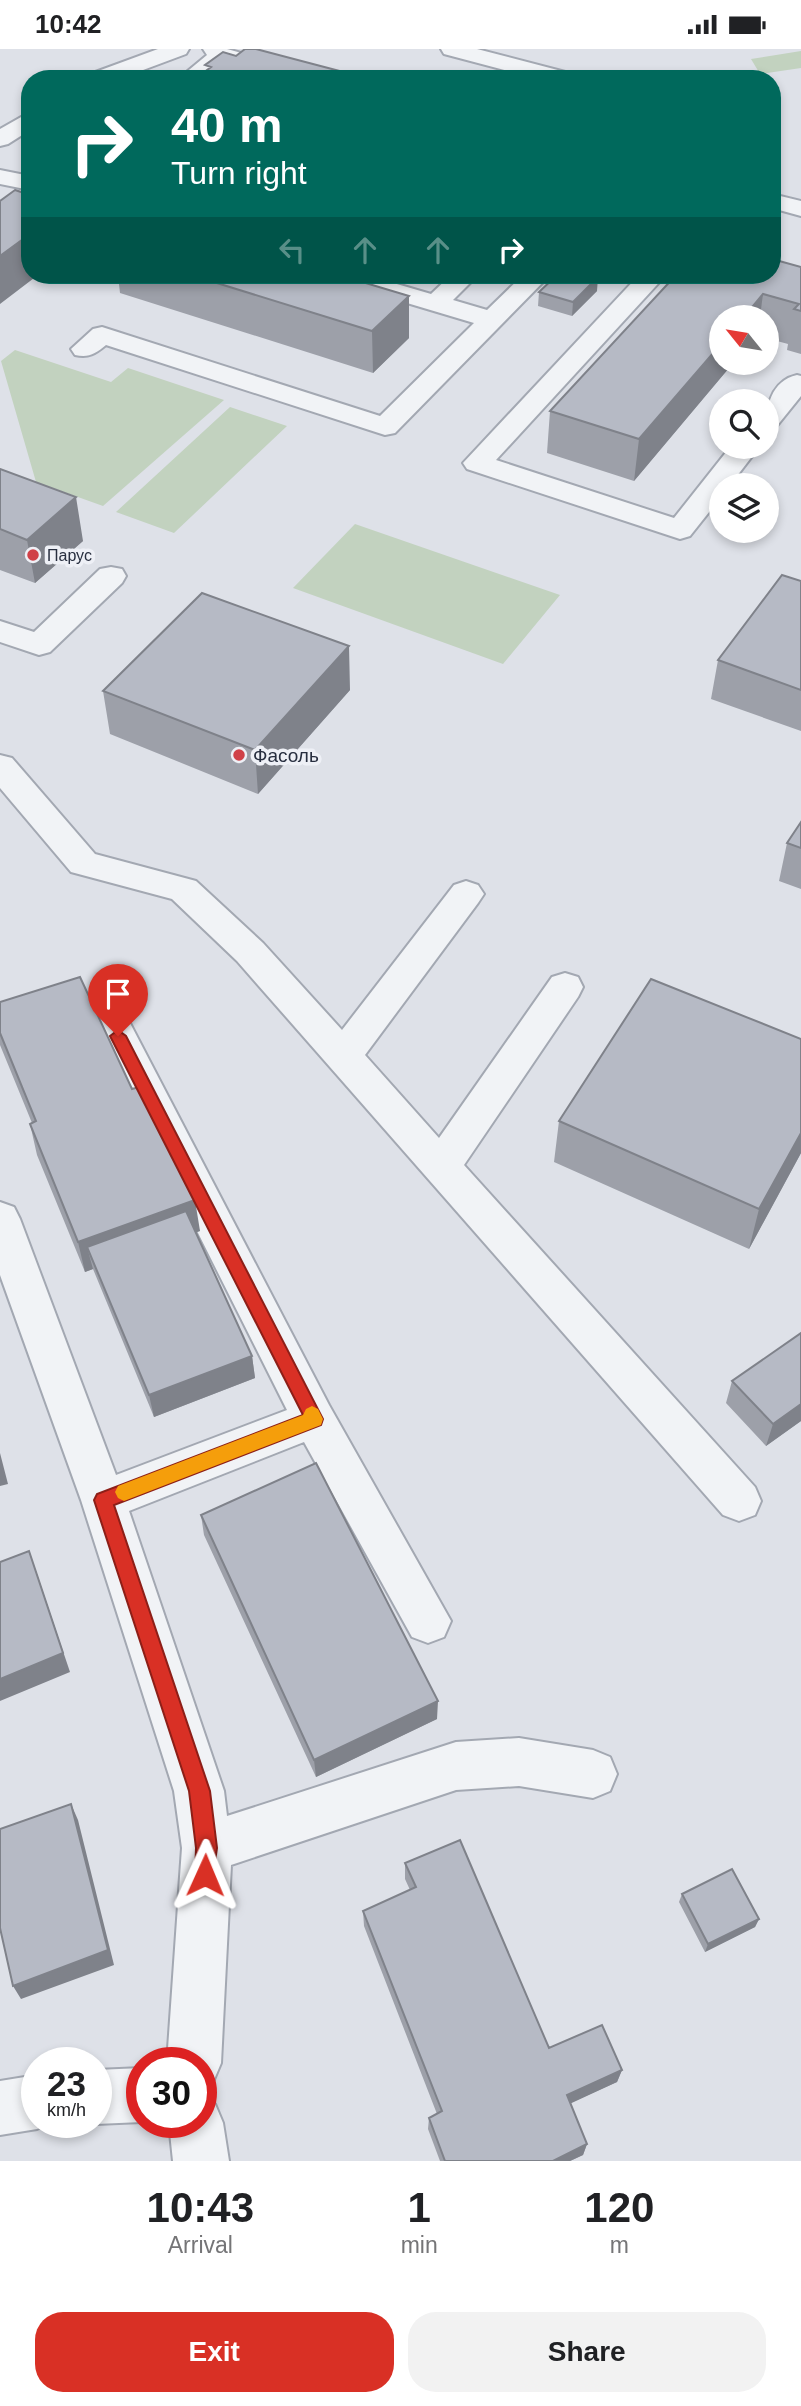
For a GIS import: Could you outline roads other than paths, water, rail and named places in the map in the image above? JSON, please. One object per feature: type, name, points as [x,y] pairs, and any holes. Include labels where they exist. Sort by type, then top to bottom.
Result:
[{"type":"street","points":[[122,70],[178,49]]},
{"type":"street","points":[[452,49],[531,70]]},
{"type":"street","points":[[199,70],[218,52],[279,70]]},
{"type":"street","points":[[0,139],[21,125]]},
{"type":"street","points":[[0,177],[21,190]]},
{"type":"street","points":[[781,203],[801,209]]},
{"type":"street","points":[[376,284],[492,320]]},
{"type":"street","points":[[435,304],[456,284]]},
{"type":"street","points":[[84,349],[102,335],[385,427],[528,284]]},
{"type":"street","points":[[645,284],[477,463],[680,530],[736,459]]},
{"type":"street","points":[[779,405],[797,383],[801,384]]},
{"type":"street","points":[[0,632],[40,645],[111,576]]},
{"type":"street","points":[[0,766],[83,863],[184,890],[250,952],[739,1501]]},
{"type":"street","points":[[343,1056],[466,894]]},
{"type":"street","points":[[441,1166],[565,987]]},
{"type":"street","points":[[106,1012],[314,1419],[428,1621]]},
{"type":"street","points":[[0,1219],[11,1284],[103,1500],[200,1791],[207,1848],[195,2047]]},
{"type":"street","points":[[103,1500],[314,1419]]},
{"type":"street","points":[[207,1848],[456,1766],[519,1762],[593,1774]]},
{"type":"street","points":[[0,2108],[21,2105]]},
{"type":"street","points":[[198,2138],[201,2161]]},
{"type":"place","name":"Парус","points":[[33,555]]},
{"type":"place","name":"Фасоль","points":[[239,755]]}]
